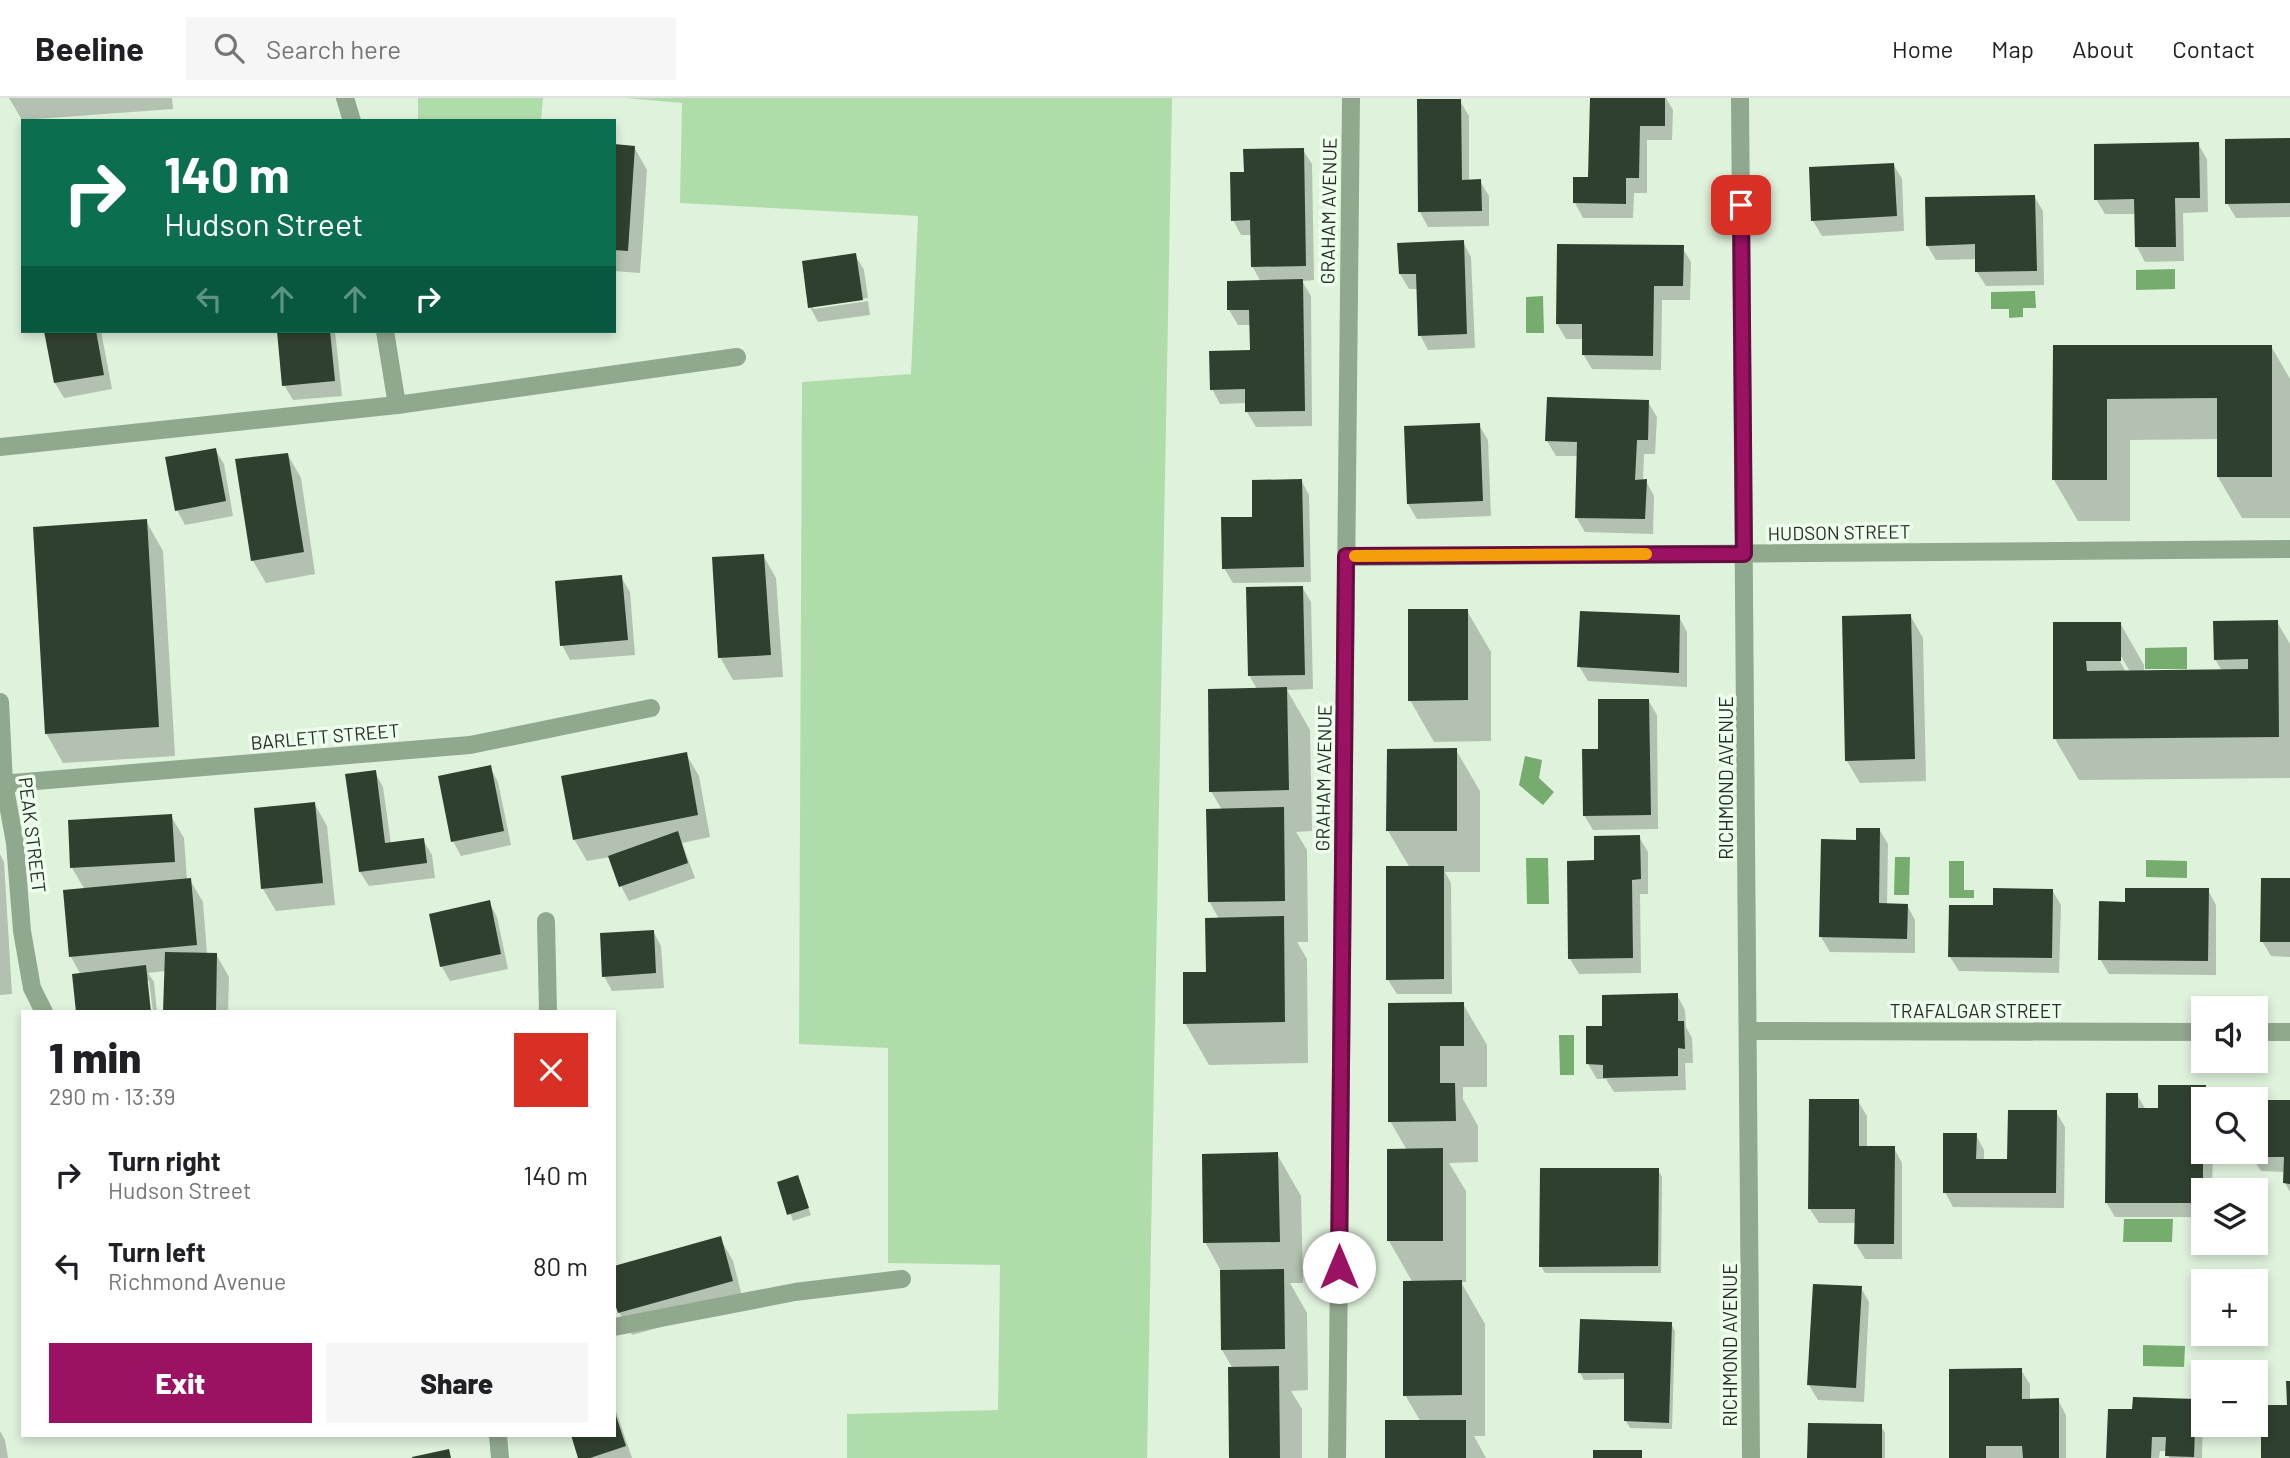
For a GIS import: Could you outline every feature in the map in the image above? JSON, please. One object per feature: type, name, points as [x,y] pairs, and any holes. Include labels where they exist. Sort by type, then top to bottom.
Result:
[{"type":"street","points":[[345,98],[352,119]]},
{"type":"street","name":"GRAHAM AVENUE","points":[[1337,1458],[1351,98]]},
{"type":"street","name":"RICHMOND AVENUE","points":[[1740,98],[1751,1458]]},
{"type":"street","points":[[385,333],[397,405]]},
{"type":"street","points":[[0,447],[397,405],[737,357]]},
{"type":"street","name":"HUDSON STREET","points":[[1346,556],[2290,549]]},
{"type":"street","name":"PEAK STREET","points":[[0,702],[2,784],[15,843],[22,931],[32,988],[43,1010]]},
{"type":"street","name":"BARLETT STREET","points":[[2,784],[470,746],[651,708]]},
{"type":"street","points":[[545,920],[548,1010]]},
{"type":"street","name":"TRAFALGAR STREET","points":[[1748,1031],[2191,1032]]},
{"type":"street","points":[[2268,1032],[2290,1032]]},
{"type":"street","points":[[616,1327],[795,1293],[902,1279]]},
{"type":"street","points":[[498,1437],[500,1458]]},
{"type":"shaded area","points":[[418,98],[543,98],[541,119],[418,119]]},
{"type":"shaded area","points":[[625,98],[1172,98],[1147,1458],[847,1458],[847,1414],[998,1410],[1000,1265],[888,1263],[888,1048],[799,1044],[802,382],[911,374],[918,216],[680,203],[682,103]]},
{"type":"shaded area","points":[[2175,269],[2175,289],[2136,290],[2136,270]]},
{"type":"shaded area","points":[[2035,291],[2036,308],[2023,308],[2023,317],[2009,318],[2009,309],[1991,309],[1991,292]]},
{"type":"shaded area","points":[[1543,296],[1544,333],[1526,333],[1526,297]]},
{"type":"shaded area","points":[[2187,647],[2187,669],[2145,669],[2145,648]]},
{"type":"shaded area","points":[[1525,756],[1542,760],[1539,778],[1554,792],[1543,805],[1519,785]]},
{"type":"shaded area","points":[[1895,857],[1910,857],[1909,895],[1894,895]]},
{"type":"shaded area","points":[[1526,858],[1548,858],[1549,904],[1527,904]]},
{"type":"shaded area","points":[[2146,860],[2187,861],[2187,878],[2146,877]]},
{"type":"shaded area","points":[[1949,861],[1964,861],[1964,890],[1974,890],[1974,898],[1949,898]]},
{"type":"shaded area","points":[[1559,1035],[1574,1035],[1574,1075],[1560,1075]]},
{"type":"shaded area","points":[[2124,1219],[2173,1219],[2172,1242],[2123,1242]]},
{"type":"shaded area","points":[[2143,1345],[2185,1346],[2184,1367],[2143,1366]]},
{"type":"building","points":[[1590,98],[1665,98],[1665,126],[1640,126],[1639,178],[1626,178],[1626,204],[1573,203],[1573,177],[1588,177]]},
{"type":"building","points":[[1417,99],[1461,99],[1462,180],[1481,179],[1482,211],[1418,212]]},
{"type":"building","points":[[2290,138],[2290,203],[2225,204],[2225,139]]},
{"type":"building","points":[[2199,142],[2200,198],[2175,198],[2176,247],[2135,247],[2134,199],[2094,200],[2094,144]]},
{"type":"building","points":[[616,144],[635,146],[628,251],[616,250]]},
{"type":"building","points":[[1304,148],[1306,266],[1251,267],[1250,220],[1231,221],[1230,172],[1244,172],[1243,149]]},
{"type":"building","points":[[1894,163],[1897,216],[1811,221],[1809,167]]},
{"type":"building","points":[[2035,195],[2037,271],[1975,272],[1975,244],[1926,246],[1925,197]]},
{"type":"building","points":[[1464,240],[1467,334],[1418,336],[1416,274],[1399,274],[1397,243]]},
{"type":"building","points":[[1557,244],[1684,245],[1683,286],[1654,286],[1653,356],[1582,355],[1582,324],[1556,324]]},
{"type":"building","points":[[856,253],[863,300],[808,308],[802,261]]},
{"type":"building","points":[[1303,279],[1305,411],[1245,412],[1245,389],[1210,390],[1209,351],[1250,350],[1249,310],[1227,310],[1227,281]]},
{"type":"building","points":[[44,333],[96,333],[104,375],[54,383]]},
{"type":"building","points":[[277,333],[330,333],[335,381],[282,386]]},
{"type":"building","points":[[2053,345],[2272,345],[2272,477],[2217,477],[2217,398],[2107,399],[2107,480],[2052,480]]},
{"type":"building","points":[[1547,397],[1649,400],[1648,440],[1637,440],[1635,480],[1647,479],[1645,519],[1575,518],[1577,442],[1545,441]]},
{"type":"building","points":[[1480,423],[1483,501],[1407,504],[1404,426]]},
{"type":"building","points":[[216,448],[226,501],[175,511],[165,457]]},
{"type":"building","points":[[288,453],[304,552],[251,561],[235,459]]},
{"type":"building","points":[[1302,479],[1304,567],[1222,569],[1221,517],[1252,517],[1252,480]]},
{"type":"building","points":[[147,519],[159,727],[45,734],[33,527]]},
{"type":"building","points":[[764,554],[771,655],[718,658],[712,557]]},
{"type":"building","points":[[622,575],[628,640],[560,646],[555,581]]},
{"type":"building","points":[[1303,586],[1305,675],[1248,676],[1246,587]]},
{"type":"building","points":[[1408,609],[1468,609],[1468,700],[1408,701]]},
{"type":"building","points":[[1580,611],[1680,615],[1679,673],[1577,667]]},
{"type":"building","points":[[1911,614],[1915,759],[1845,761],[1842,616]]},
{"type":"building","points":[[2278,620],[2279,737],[2053,739],[2053,622],[2121,622],[2121,661],[2086,661],[2087,671],[2248,669],[2248,659],[2214,660],[2213,621]]},
{"type":"building","points":[[1287,687],[1289,790],[1209,792],[1208,689]]},
{"type":"building","points":[[1598,699],[1649,699],[1651,815],[1583,816],[1582,749],[1598,749]]},
{"type":"building","points":[[1457,748],[1457,831],[1386,831],[1387,749]]},
{"type":"building","points":[[687,752],[698,815],[573,840],[561,776]]},
{"type":"building","points":[[491,765],[504,831],[451,842],[438,776]]},
{"type":"building","points":[[376,770],[385,843],[424,838],[427,863],[359,872],[345,774]]},
{"type":"building","points":[[315,802],[323,883],[261,889],[254,808]]},
{"type":"building","points":[[1284,807],[1285,901],[1208,902],[1206,809]]},
{"type":"building","points":[[172,814],[175,862],[70,868],[68,820]]},
{"type":"building","points":[[1856,828],[1880,828],[1879,903],[1908,904],[1907,939],[1819,937],[1821,839],[1856,840]]},
{"type":"building","points":[[678,831],[688,863],[619,887],[608,856]]},
{"type":"building","points":[[1640,835],[1641,879],[1632,880],[1633,958],[1568,959],[1567,861],[1594,860],[1594,836]]},
{"type":"building","points":[[1386,866],[1444,866],[1444,979],[1386,980]]},
{"type":"building","points":[[191,878],[197,945],[69,957],[63,890]]},
{"type":"building","points":[[2261,878],[2290,878],[2290,942],[2260,942]]},
{"type":"building","points":[[1993,888],[2053,889],[2052,958],[1948,957],[1949,905],[1993,905]]},
{"type":"building","points":[[2125,888],[2209,888],[2208,961],[2098,960],[2099,901],[2125,902]]},
{"type":"building","points":[[490,900],[501,954],[440,967],[429,914]]},
{"type":"building","points":[[1284,916],[1285,1022],[1183,1024],[1183,972],[1206,972],[1205,918]]},
{"type":"building","points":[[654,930],[656,973],[602,977],[600,933]]},
{"type":"building","points":[[165,952],[217,953],[216,1010],[163,1010]]},
{"type":"building","points":[[146,965],[151,1010],[76,1010],[72,974]]},
{"type":"building","points":[[1678,993],[1678,1021],[1684,1021],[1685,1049],[1678,1048],[1678,1076],[1603,1078],[1603,1065],[1586,1064],[1586,1026],[1602,1026],[1602,995]]},
{"type":"building","points":[[1464,1002],[1464,1046],[1440,1046],[1440,1083],[1455,1083],[1456,1121],[1388,1122],[1388,1003]]},
{"type":"building","points":[[2158,1085],[2206,1085],[2191,1087],[2191,1164],[2203,1164],[2203,1178],[2191,1178],[2191,1203],[2105,1203],[2106,1093],[2138,1093],[2138,1108],[2158,1108]]},
{"type":"building","points":[[1809,1099],[1859,1099],[1859,1146],[1895,1146],[1894,1244],[1854,1244],[1855,1209],[1808,1209]]},
{"type":"building","points":[[2268,1100],[2290,1100],[2290,1184],[2283,1183],[2284,1157],[2268,1157]]},
{"type":"building","points":[[2008,1110],[2057,1110],[2056,1193],[1943,1193],[1943,1133],[1977,1133],[1976,1159],[2007,1159]]},
{"type":"building","points":[[1443,1148],[1443,1241],[1387,1241],[1387,1149]]},
{"type":"building","points":[[1278,1152],[1280,1242],[1203,1243],[1202,1154]]},
{"type":"building","points":[[1540,1168],[1659,1168],[1658,1266],[1539,1267]]},
{"type":"building","points":[[798,1175],[809,1208],[787,1215],[777,1182]]},
{"type":"building","points":[[721,1236],[733,1281],[618,1313],[616,1265]]},
{"type":"building","points":[[1284,1269],[1285,1349],[1221,1350],[1220,1270]]},
{"type":"building","points":[[1462,1280],[1462,1395],[1403,1396],[1403,1281]]},
{"type":"building","points":[[1813,1284],[1862,1286],[1856,1388],[1807,1385]]},
{"type":"building","points":[[1580,1319],[1672,1322],[1669,1423],[1624,1421],[1624,1373],[1578,1373]]},
{"type":"building","points":[[1279,1366],[1280,1458],[1229,1458],[1228,1367]]},
{"type":"building","points":[[2022,1368],[2022,1399],[2059,1398],[2059,1458],[2023,1458],[2022,1446],[1986,1446],[1986,1458],[1949,1458],[1949,1369]]},
{"type":"building","points":[[2286,1381],[2290,1381],[2290,1458],[2261,1458],[2261,1437],[2268,1437],[2268,1405],[2287,1405]]},
{"type":"building","points":[[2133,1397],[2191,1399],[2194,1457],[2165,1456],[2166,1437],[2152,1437],[2151,1458],[2106,1458],[2108,1409],[2132,1409]]},
{"type":"building","points":[[616,1416],[626,1446],[590,1458],[578,1458],[572,1437],[616,1437]]},
{"type":"building","points":[[1385,1420],[1466,1420],[1466,1458],[1385,1458]]},
{"type":"building","points":[[1808,1423],[1882,1424],[1882,1458],[1807,1458]]},
{"type":"building","points":[[449,1449],[451,1458],[412,1458],[412,1457]]},
{"type":"building","points":[[1593,1450],[1642,1450],[1642,1458],[1593,1458]]},
{"type":"slow traffic","points":[[1355,556],[1646,554]]},
{"type":"route","points":[[1339,1267],[1346,556],[1744,554],[1741,205]]}]
